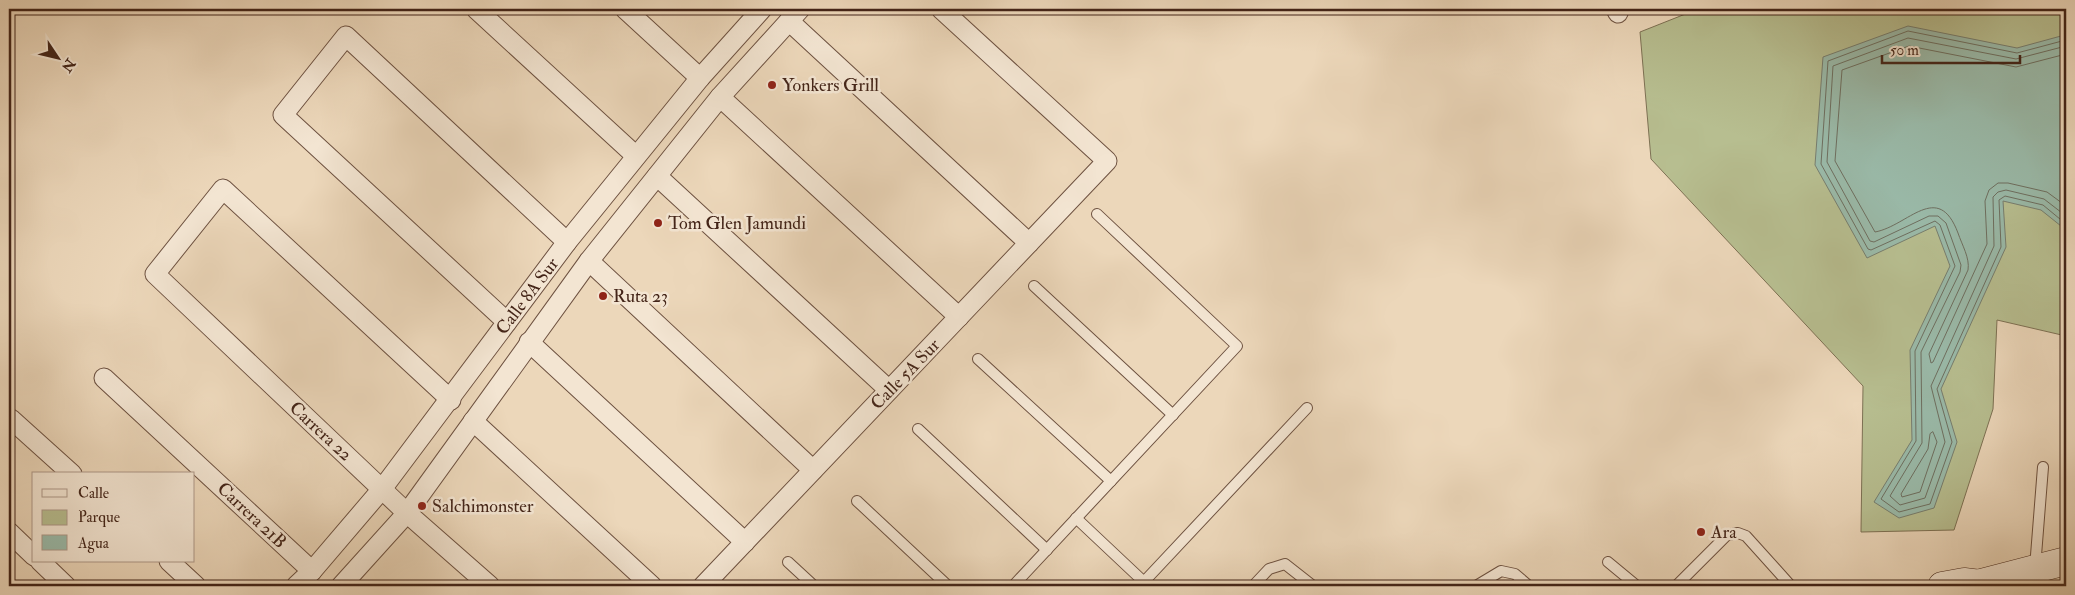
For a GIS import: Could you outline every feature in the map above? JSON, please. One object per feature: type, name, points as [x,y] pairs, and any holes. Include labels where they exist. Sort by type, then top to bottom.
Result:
[{"type":"street","points":[[476,9],[636,156]]},
{"type":"street","points":[[625,9],[700,78]]},
{"type":"street","name":"Calle 8A Sur","points":[[296,586],[312,571],[382,489],[567,242],[700,78],[762,9]]},
{"type":"street","name":"Calle 5A Sur","points":[[703,586],[1107,161],[941,9]]},
{"type":"street","points":[[794,15],[1029,243]]},
{"type":"street","name":"Calle 8A Sur","points":[[341,586],[407,513],[588,261],[720,97],[794,15]]},
{"type":"street","points":[[507,322],[282,115],[346,36],[567,242]]},
{"type":"street","points":[[720,97],[959,317]]},
{"type":"street","points":[[657,176],[889,390]]},
{"type":"street","name":"Carrera 22","points":[[450,400],[223,189],[155,274],[407,513],[490,586]]},
{"type":"street","points":[[588,261],[813,470]]},
{"type":"street","points":[[529,342],[745,542]]},
{"type":"street","name":"Carrera 21B","points":[[104,378],[312,571]]},
{"type":"street","points":[[11,419],[70,472]]},
{"type":"street","points":[[473,421],[652,586]]},
{"type":"street","points":[[9,532],[32,554]]},
{"type":"street","points":[[1942,586],[1964,582],[1989,584],[2066,561]]},
{"type":"street","points":[[41,562],[66,586]]},
{"type":"street","points":[[169,562],[196,586]]},
{"type":"lane","points":[[1013,586],[1237,346],[1097,214]]},
{"type":"lane","points":[[1034,286],[1173,415]]},
{"type":"lane","points":[[978,359],[1111,481]]},
{"type":"lane","points":[[1076,518],[1142,584],[1307,408]]},
{"type":"lane","points":[[918,429],[1047,550]]},
{"type":"lane","points":[[2035,569],[2043,467]]},
{"type":"lane","points":[[857,501],[948,586]]},
{"type":"lane","points":[[1676,586],[1726,535],[1738,533],[1746,536],[1790,586]]},
{"type":"lane","points":[[788,562],[814,586]]},
{"type":"lane","points":[[1608,562],[1636,586]]},
{"type":"lane","points":[[1253,586],[1269,569],[1285,564],[1313,586]]},
{"type":"lane","points":[[1476,586],[1501,571],[1515,574],[1529,586]]},
{"type":"lane","points":[[1770,586],[1784,586]]},
{"type":"green space","points":[[1698,9],[2066,9],[2066,336],[1997,320],[1993,409],[1954,530],[1861,532],[1863,386],[1651,159],[1640,32]]},
{"type":"water","points":[[1908,26],[2017,48],[2061,36],[2066,30],[2066,230],[2041,210],[2003,201],[2006,247],[1941,389],[1957,442],[1934,508],[1899,518],[1874,502],[1912,440],[1910,350],[1950,266],[1935,226],[1867,258],[1815,165],[1823,57]]},
{"type":"place","name":"Yonkers Grill","points":[[772,85]]},
{"type":"place","name":"Tom Glen Jamundi","points":[[658,223]]},
{"type":"place","name":"Ruta 23","points":[[603,296]]},
{"type":"place","name":"Salchimonster","points":[[422,506]]},
{"type":"place","name":"Ara","points":[[1701,532]]}]
